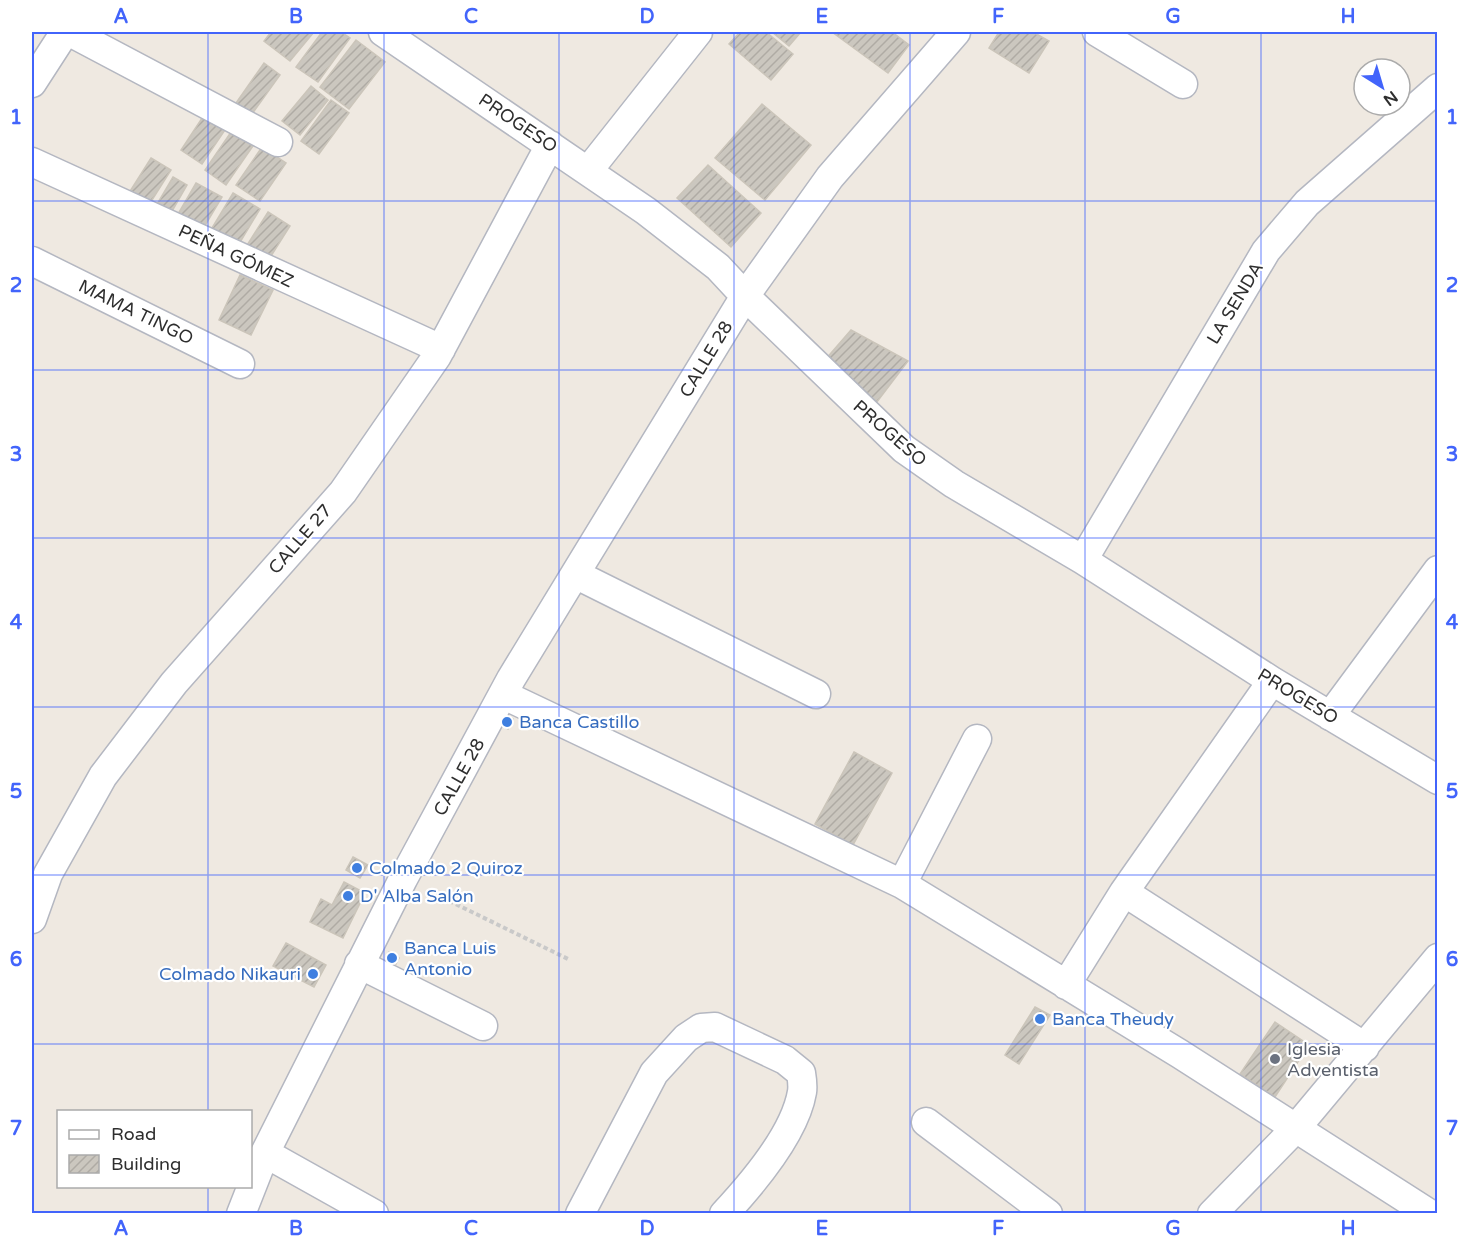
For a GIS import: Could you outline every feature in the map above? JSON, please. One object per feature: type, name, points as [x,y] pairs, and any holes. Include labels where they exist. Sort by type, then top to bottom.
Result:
[{"type":"street","points":[[32,82],[65,32]]},
{"type":"street","points":[[70,32],[278,142]]},
{"type":"street","name":"PROGESO","points":[[383,32],[646,211],[718,267],[745,296],[904,449],[954,484],[1083,560],[1272,681],[1437,780]]},
{"type":"street","points":[[588,171],[698,32]]},
{"type":"street","name":"CALLE 28","points":[[252,1186],[265,1153],[403,879],[504,694],[575,574],[745,296],[830,177],[956,32]]},
{"type":"street","points":[[1097,32],[1183,84]]},
{"type":"street","name":"LA SENDA","points":[[1083,560],[1266,250],[1307,203],[1437,88]]},
{"type":"street","name":"CALLE 27","points":[[32,919],[48,874],[103,776],[174,683],[343,492],[441,350],[550,145]]},
{"type":"street","name":"PEÑA GÓMEZ","points":[[32,162],[441,350]]},
{"type":"street","name":"MAMA TINGO","points":[[32,261],[240,364]]},
{"type":"street","points":[[1330,716],[1437,570]]},
{"type":"street","points":[[575,574],[816,694]]},
{"type":"street","points":[[1066,985],[1124,892],[1272,681]]},
{"type":"street","points":[[504,694],[902,884],[1296,1128],[1430,1214]]},
{"type":"street","points":[[902,884],[977,739]]},
{"type":"street","points":[[1124,892],[1365,1047]]},
{"type":"street","points":[[360,964],[483,1026]]},
{"type":"street","points":[[1212,1214],[1296,1128],[1434,968]]},
{"type":"street","points":[[580,1214],[654,1073],[686,1038],[701,1028],[716,1027],[785,1060],[801,1073],[803,1091],[780,1143],[752,1183],[724,1214]]},
{"type":"street","points":[[926,1122],[1048,1214]]},
{"type":"street","points":[[265,1153],[374,1214]]},
{"type":"street","name":"CALLE 28","points":[[241,1214],[251,1188]]},
{"type":"path","points":[[403,879],[568,959]]},
{"type":"building","points":[[271,32],[314,32],[290,61],[264,41]]},
{"type":"building","points":[[322,32],[341,32],[350,38],[318,82],[296,67]]},
{"type":"building","points":[[740,32],[766,32],[793,54],[771,80],[729,44]]},
{"type":"building","points":[[772,32],[801,32],[789,46]]},
{"type":"building","points":[[832,32],[892,32],[909,45],[888,73]]},
{"type":"building","points":[[999,32],[1033,32],[1049,41],[1029,73],[989,48]]},
{"type":"building","points":[[356,40],[385,62],[349,109],[320,87]]},
{"type":"building","points":[[264,63],[280,75],[252,114],[236,103]]},
{"type":"building","points":[[311,86],[328,100],[300,135],[282,121]]},
{"type":"building","points":[[331,100],[349,113],[319,154],[301,141]]},
{"type":"building","points":[[762,104],[811,145],[765,200],[715,158]]},
{"type":"building","points":[[206,112],[227,127],[202,164],[181,150]]},
{"type":"building","points":[[231,132],[253,146],[226,185],[205,170]]},
{"type":"building","points":[[262,147],[286,163],[260,201],[236,185]]},
{"type":"building","points":[[151,158],[171,170],[147,208],[127,196]]},
{"type":"building","points":[[708,165],[761,213],[731,247],[677,198]]},
{"type":"building","points":[[173,177],[187,185],[167,220],[153,211]]},
{"type":"building","points":[[196,183],[222,197],[203,229],[178,214]]},
{"type":"building","points":[[233,193],[260,209],[239,244],[212,228]]},
{"type":"building","points":[[268,212],[290,226],[266,264],[244,250]]},
{"type":"building","points":[[240,275],[273,290],[251,335],[219,320]]},
{"type":"building","points":[[851,330],[908,361],[873,407],[825,360]]},
{"type":"building","name":"Banca Castillo","points":[[507,715],[513,719],[508,729],[501,725]]},
{"type":"building","points":[[854,752],[892,773],[853,845],[815,824]]},
{"type":"building","name":"Colmado 2 Quiroz","points":[[353,857],[368,865],[360,878],[346,870]]},
{"type":"building","points":[[344,882],[365,893],[343,938],[310,922],[321,899],[332,905]]},
{"type":"building","points":[[286,943],[326,965],[314,987],[273,966]]},
{"type":"building","name":"Banca Luis Antonio","points":[[389,952],[399,958],[396,964],[386,958]]},
{"type":"building","points":[[1035,1007],[1050,1015],[1019,1064],[1005,1055]]},
{"type":"building","name":"Iglesia Adventista","points":[[1275,1022],[1309,1045],[1275,1097],[1240,1074]]},
{"type":"place","name":"Banca Castillo","points":[[507,722]]},
{"type":"place","name":"Colmado 2 Quiroz","points":[[357,868]]},
{"type":"place","name":"D' Alba Salón","points":[[348,896]]},
{"type":"place","name":"Banca Luis Antonio","points":[[392,958]]},
{"type":"place","name":"Colmado Nikauri","points":[[313,974]]},
{"type":"place","name":"Banca Theudy","points":[[1040,1019]]},
{"type":"place","name":"Iglesia Adventista","points":[[1275,1059]]}]
